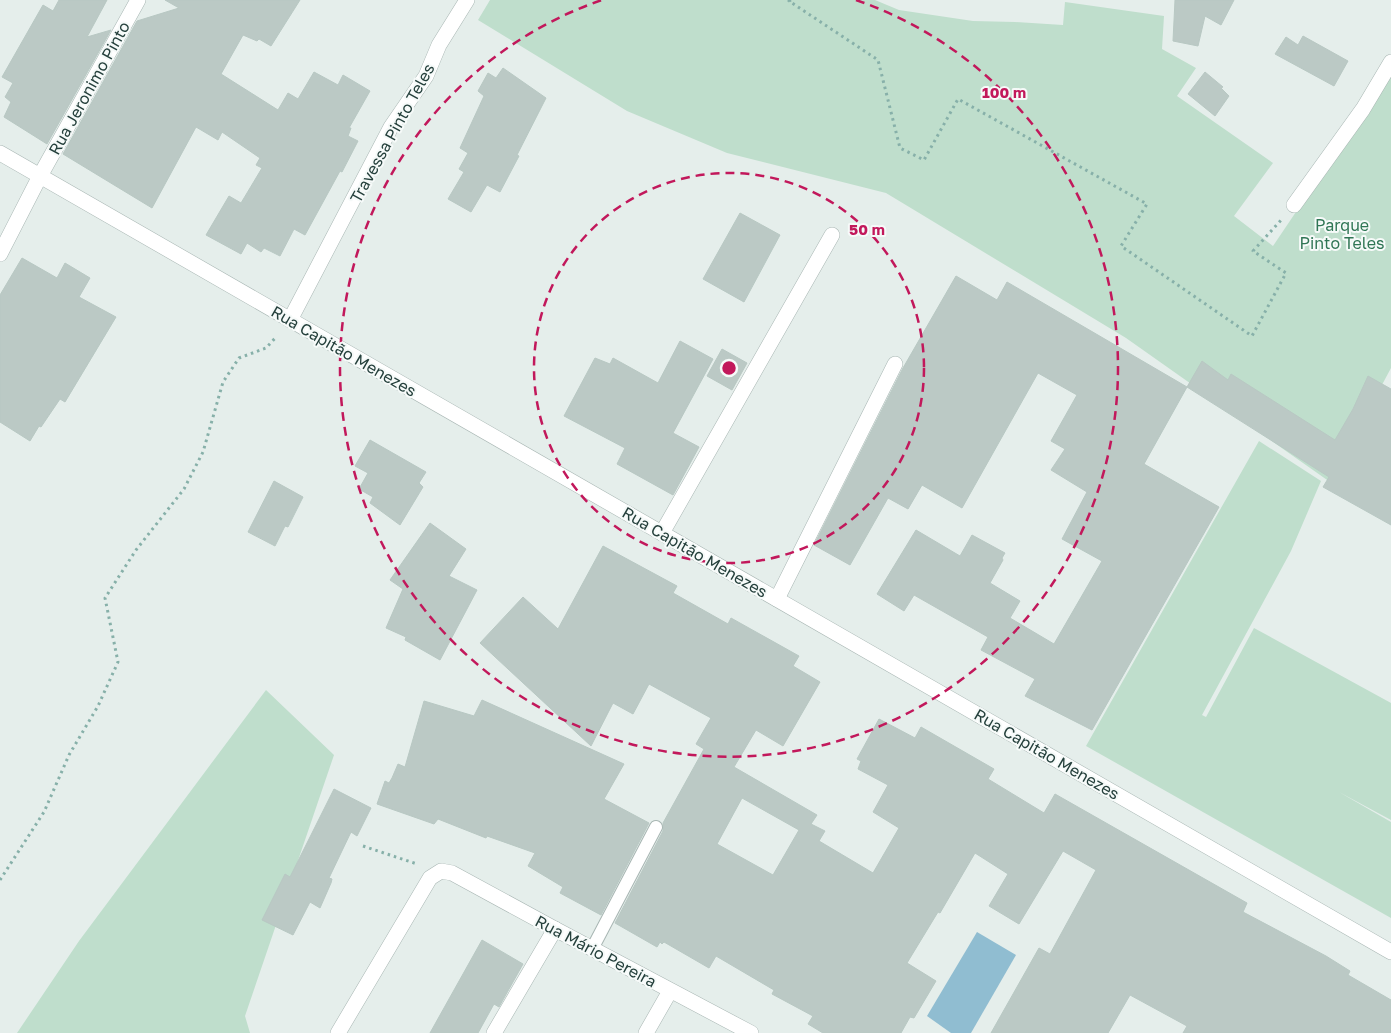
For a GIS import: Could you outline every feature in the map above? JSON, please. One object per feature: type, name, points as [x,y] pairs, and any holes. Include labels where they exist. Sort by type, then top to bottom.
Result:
[{"type":"street","name":"Rua Jeronimo Pinto","points":[[0,254],[40,176],[138,0]]},
{"type":"street","name":"Travessa Pinto Teles","points":[[290,320],[391,127],[426,76],[439,45],[467,0]]},
{"type":"street","points":[[1294,205],[1363,109],[1391,62]]},
{"type":"street","name":"Rua Capitão Menezes","points":[[0,153],[1391,952]]},
{"type":"street","points":[[662,533],[832,234]]},
{"type":"street","points":[[777,599],[895,364]]},
{"type":"street","points":[[338,1033],[430,878],[440,871]]},
{"type":"street","name":"Rua Mário Pereira","points":[[440,871],[452,873],[751,1033]]},
{"type":"street","points":[[494,1033],[555,929]]},
{"type":"street","points":[[646,1033],[670,991]]},
{"type":"lane","points":[[592,949],[656,827]]},
{"type":"path","points":[[791,0],[878,60],[900,148],[924,160],[958,99],[1147,204],[1121,246],[1252,336],[1286,273],[1253,251],[1294,205]]},
{"type":"path","points":[[0,880],[44,812],[69,756],[98,706],[118,662],[105,598],[136,550],[184,489],[203,452],[223,382],[239,358],[266,348],[290,320]]},
{"type":"path","points":[[364,846],[440,871]]},
{"type":"green space","name":"Parque Pinto Teles","points":[[490,0],[875,0],[899,10],[973,21],[1063,25],[1065,2],[1164,16],[1162,49],[1196,68],[1177,96],[1273,163],[1234,216],[1273,246],[1391,71],[1391,368],[1330,482],[1126,338],[886,193],[727,153],[627,111],[478,20]]},
{"type":"green space","points":[[1259,441],[1321,481],[1291,551],[1202,715],[1206,717],[1254,628],[1391,703],[1391,820],[1339,792],[1391,822],[1391,918],[1086,746]]},
{"type":"green space","points":[[266,690],[334,755],[245,1016],[250,1033],[17,1033],[79,941]]},
{"type":"water","points":[[977,932],[1016,955],[971,1033],[951,1033],[927,1016]]},
{"type":"building","points":[[59,0],[107,0],[87,37],[111,30],[47,144],[4,117],[11,102],[5,97],[13,83],[2,77],[43,5],[53,11]]},
{"type":"building","points":[[165,0],[300,0],[271,46],[259,39],[257,41],[243,35],[221,74],[278,110],[288,93],[298,99],[314,72],[338,85],[343,75],[370,91],[349,128],[351,128],[348,136],[358,141],[342,172],[340,171],[305,235],[294,229],[280,256],[264,248],[261,252],[247,243],[241,254],[206,235],[229,196],[241,203],[262,168],[256,165],[260,158],[222,132],[218,140],[196,127],[152,208],[63,154],[137,21],[179,8]]},
{"type":"building","points":[[1175,0],[1234,0],[1221,25],[1205,16],[1198,46],[1173,41]]},
{"type":"building","points":[[1303,36],[1348,61],[1334,86],[1275,54],[1286,37],[1298,45]]},
{"type":"building","points":[[503,68],[546,98],[500,192],[487,185],[471,212],[448,199],[464,172],[459,169],[468,153],[460,148],[484,96],[478,91],[488,73],[496,78]]},
{"type":"building","points":[[1205,72],[1223,87],[1221,88],[1229,96],[1215,116],[1188,94]]},
{"type":"building","points":[[740,213],[780,235],[744,302],[703,279]]},
{"type":"building","points":[[22,258],[57,278],[65,263],[90,278],[79,297],[116,317],[65,402],[60,399],[30,441],[0,422],[0,295]]},
{"type":"building","points":[[956,276],[997,300],[1007,282],[1187,387],[1144,464],[1219,507],[1092,730],[1025,696],[1035,679],[981,650],[988,637],[914,595],[904,611],[877,594],[916,530],[960,556],[972,535],[1005,553],[990,583],[1020,601],[1010,618],[1054,644],[1102,561],[1062,539],[1087,492],[1051,470],[1065,449],[1051,441],[1077,395],[1038,373],[962,508],[922,485],[908,509],[888,498],[850,565],[814,545],[903,368]]},
{"type":"building","points":[[680,341],[713,359],[673,433],[699,447],[673,495],[617,464],[625,448],[564,416],[595,358],[610,364],[613,358],[658,383]]},
{"type":"building","points":[[722,349],[747,363],[732,390],[707,376]]},
{"type":"building","points":[[1202,361],[1228,380],[1231,374],[1335,440],[1353,409],[1368,376],[1391,389],[1391,525],[1323,487],[1329,477],[1187,387]]},
{"type":"building","points":[[370,440],[426,472],[419,483],[423,487],[400,525],[370,503],[373,497],[359,489],[368,473],[355,466]]},
{"type":"building","points":[[274,481],[303,497],[288,527],[285,526],[275,546],[248,532]]},
{"type":"building","points":[[430,523],[466,549],[449,576],[477,590],[440,660],[405,640],[406,637],[386,628],[403,589],[390,580]]},
{"type":"building","points":[[603,546],[677,586],[673,593],[728,624],[731,618],[799,656],[793,666],[820,682],[783,746],[756,730],[734,767],[817,815],[811,824],[825,831],[819,841],[873,873],[899,828],[873,812],[888,785],[858,769],[861,761],[857,759],[879,719],[915,738],[921,727],[994,769],[988,779],[1044,813],[1055,794],[1247,903],[1243,912],[1326,956],[1350,971],[1348,975],[1391,1000],[1391,1033],[1183,1033],[1187,1026],[1130,995],[1108,1033],[991,1033],[1039,948],[1050,954],[1096,870],[1063,851],[1019,924],[989,906],[1008,874],[975,853],[940,913],[938,912],[907,963],[936,981],[914,1018],[910,1017],[901,1033],[823,1033],[808,1024],[813,1016],[772,994],[774,990],[716,956],[709,968],[664,942],[662,944],[660,942],[657,947],[615,923],[663,831],[663,823],[704,749],[696,744],[711,718],[649,684],[633,714],[613,703],[591,746],[480,643],[523,597],[558,629]],"holes":[[[742,798],[799,830],[773,875],[717,844]]]},
{"type":"building","points":[[482,700],[624,764],[604,799],[649,823],[601,915],[560,893],[563,887],[528,866],[535,853],[487,836],[486,838],[438,819],[434,824],[377,804],[385,781],[389,783],[398,764],[405,767],[424,701],[474,716]]},
{"type":"building","points":[[334,789],[371,808],[357,836],[351,832],[329,878],[332,879],[331,883],[320,908],[310,902],[293,935],[262,920],[285,874],[290,877]]},
{"type":"building","points":[[482,940],[523,964],[499,1007],[494,1004],[478,1033],[430,1033]]}]
